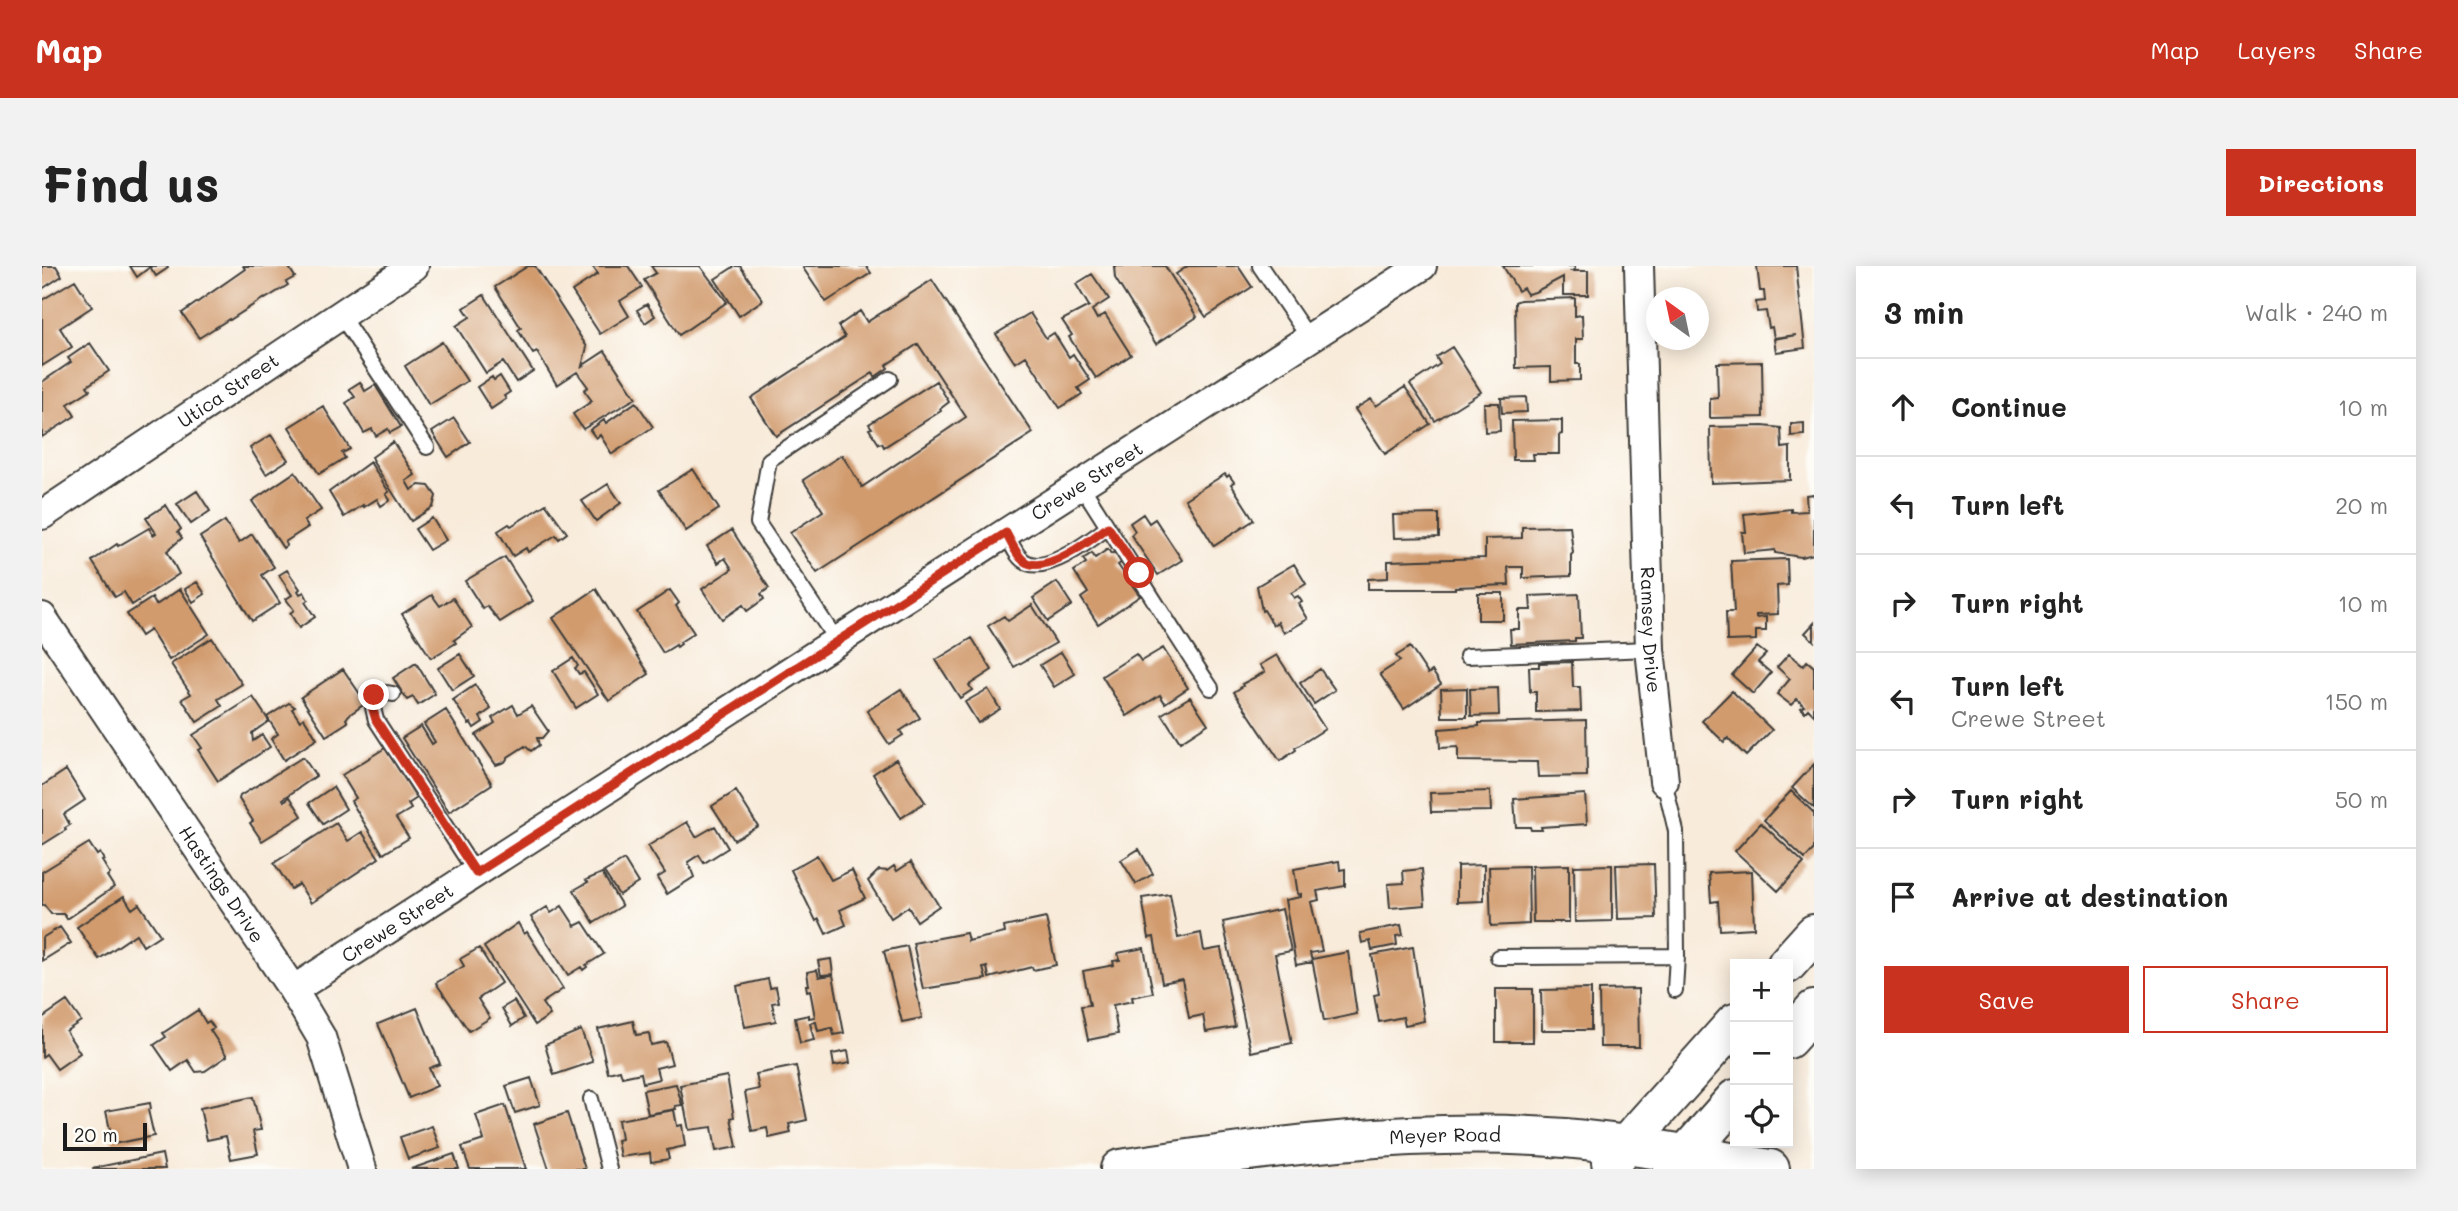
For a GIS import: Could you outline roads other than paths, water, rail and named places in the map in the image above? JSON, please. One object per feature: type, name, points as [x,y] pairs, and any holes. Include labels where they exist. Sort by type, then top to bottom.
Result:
[{"type":"main road","points":[[1792,959],[1814,934]]},
{"type":"main road","points":[[1793,1033],[1814,1010]]},
{"type":"main road","points":[[1615,1158],[1730,1029]]},
{"type":"main road","points":[[1679,1162],[1730,1105]]},
{"type":"main road","name":"Meyer Road","points":[[1120,1169],[1267,1147],[1418,1137],[1564,1138],[1615,1158],[1770,1169]]},
{"type":"street","name":"Utica Street","points":[[42,515],[340,314],[375,276],[414,266]]},
{"type":"street","name":"Crewe Street","points":[[293,990],[1422,266]]},
{"type":"street","name":"Ramsey Drive","points":[[1639,266],[1650,649],[1664,781]]},
{"type":"street","name":"Hastings Drive","points":[[42,617],[293,990],[321,1037],[362,1169]]},
{"type":"lane","points":[[1260,266],[1309,338]]},
{"type":"lane","points":[[340,314],[427,447]]},
{"type":"lane","points":[[837,641],[758,523],[769,460],[890,379]]},
{"type":"lane","points":[[1081,485],[1211,688]]},
{"type":"lane","points":[[1006,533],[1021,560],[1032,566],[1046,564],[1063,556],[1108,527]]},
{"type":"lane","points":[[1467,656],[1650,649]]},
{"type":"lane","points":[[393,694],[381,691],[374,695],[371,703],[376,720],[476,873]]},
{"type":"lane","name":"Ramsey Drive","points":[[1664,781],[1676,831],[1675,990]]},
{"type":"lane","points":[[1498,957],[1677,956]]},
{"type":"lane","points":[[592,1098],[609,1169]]}]
